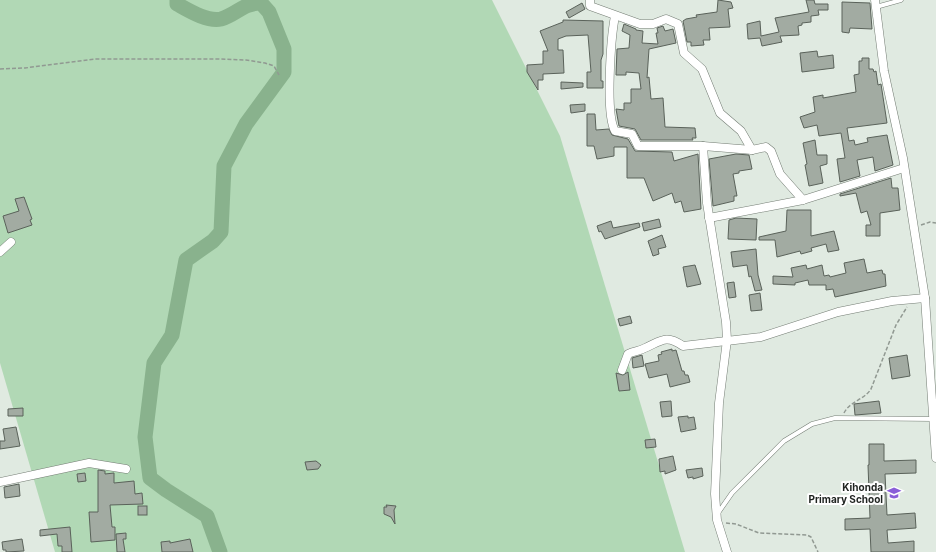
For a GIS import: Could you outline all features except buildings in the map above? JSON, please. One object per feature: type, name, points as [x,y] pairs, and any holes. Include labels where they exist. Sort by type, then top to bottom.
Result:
[{"type":"street","points":[[590,0],[590,6],[640,24],[654,24],[666,19],[678,24],[684,53],[702,69],[720,114],[741,131],[752,150]]},
{"type":"street","points":[[876,3],[884,71],[904,168],[925,298],[936,458]]},
{"type":"street","points":[[615,16],[612,29],[610,102],[611,118],[615,131],[632,134],[638,146],[703,146],[752,150],[763,146],[769,149],[780,174],[803,200]]},
{"type":"street","points":[[703,146],[704,180],[709,218],[724,298],[727,340],[719,403],[715,494],[716,515],[727,552]]},
{"type":"street","points":[[709,218],[803,200],[904,168]]},
{"type":"street","points":[[0,252],[11,242]]},
{"type":"street","points":[[622,370],[628,354],[636,350],[644,349],[660,339],[676,341],[683,346],[761,337],[838,312],[892,301],[925,298]]},
{"type":"street","points":[[0,482],[89,463],[126,469]]},
{"type":"lane","points":[[876,3],[901,0]]},
{"type":"lane","points":[[716,515],[732,493],[784,441],[812,424],[832,418],[933,418]]},
{"type":"path","points":[[0,69],[25,68],[95,59],[219,59],[246,60],[265,63],[274,66],[279,75]]},
{"type":"path","points":[[914,226],[930,222],[936,223]]},
{"type":"path","points":[[842,418],[847,408],[868,394],[871,389],[896,325],[912,298]]},
{"type":"path","points":[[718,524],[736,524],[759,533],[807,535],[811,537],[818,552]]},
{"type":"green space","points":[[0,0],[492,0],[560,136],[685,552],[55,552],[0,363]]},
{"type":"waterway","points":[[177,0],[177,4],[210,19],[221,19],[244,7],[261,3],[269,12],[284,49],[284,72],[246,124],[224,166],[221,232],[213,241],[186,260],[172,335],[154,363],[145,437],[150,478],[207,516],[220,552]]},
{"type":"place","name":"Kihonda Primary School","points":[[894,493]]}]
